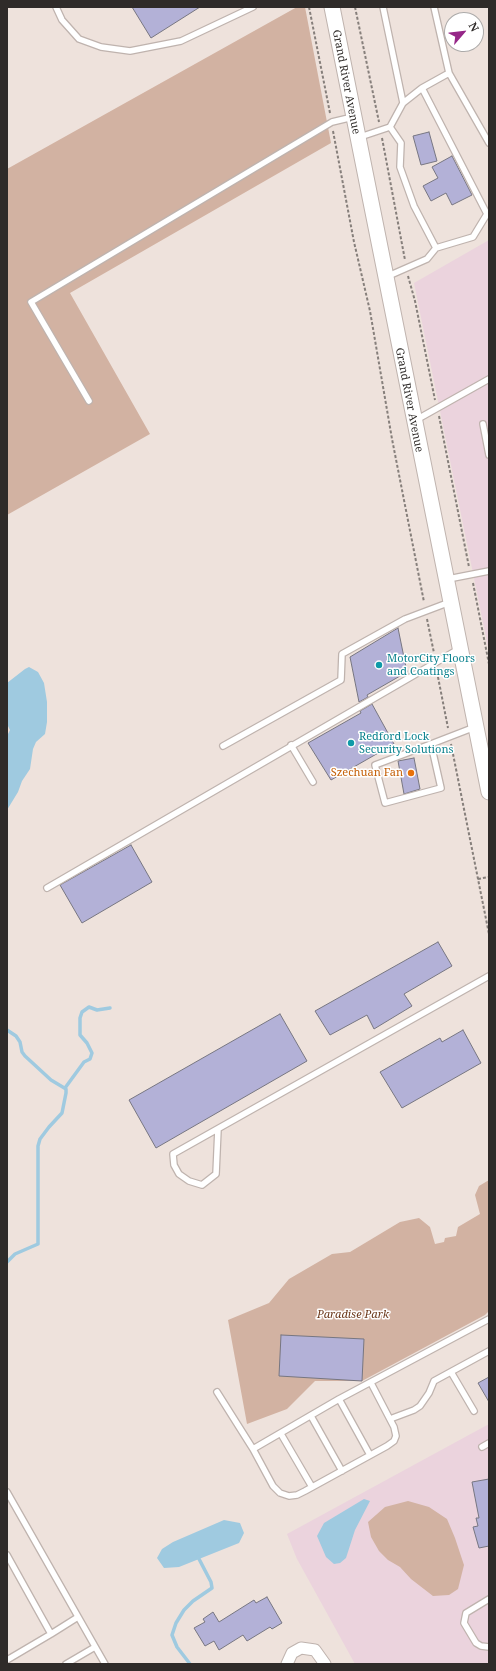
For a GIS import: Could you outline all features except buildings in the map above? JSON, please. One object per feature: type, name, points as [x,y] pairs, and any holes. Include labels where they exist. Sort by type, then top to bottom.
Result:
[{"type":"main road","name":"Grand River Avenue","points":[[332,7],[459,649],[489,792]]},
{"type":"street","points":[[287,1664],[292,1653],[301,1648],[315,1650],[325,1664]]},
{"type":"lane","points":[[56,7],[62,20],[79,39],[101,47],[130,51],[182,41],[253,7]]},
{"type":"lane","points":[[383,7],[403,102]]},
{"type":"lane","points":[[434,7],[449,72],[489,143]]},
{"type":"lane","points":[[358,138],[390,127],[403,102],[422,88],[449,72]]},
{"type":"lane","points":[[385,278],[427,259],[436,248],[474,237],[488,214],[422,88]]},
{"type":"lane","points":[[90,402],[31,302],[332,122],[354,117]]},
{"type":"lane","points":[[390,127],[401,144],[400,167],[414,206],[436,248]]},
{"type":"lane","points":[[414,422],[489,379]]},
{"type":"lane","points":[[483,424],[489,455]]},
{"type":"lane","points":[[446,580],[489,571]]},
{"type":"lane","points":[[223,746],[341,680],[342,654],[405,619],[450,602]]},
{"type":"lane","points":[[47,888],[291,745],[459,649]]},
{"type":"lane","points":[[430,744],[441,788],[385,803],[375,765],[430,744],[476,727]]},
{"type":"lane","points":[[291,745],[313,782]]},
{"type":"lane","points":[[218,1129],[216,1174],[202,1185],[189,1181],[179,1174],[174,1165],[173,1154],[489,976]]},
{"type":"lane","points":[[253,1449],[339,1399],[489,1319]]},
{"type":"lane","points":[[390,1419],[414,1410],[420,1406],[430,1393],[434,1381],[489,1352]]},
{"type":"lane","points":[[451,1372],[474,1411]]},
{"type":"lane","points":[[217,1392],[253,1449],[273,1486],[280,1492],[289,1496],[297,1495],[394,1441],[396,1436],[395,1431],[371,1383]]},
{"type":"lane","points":[[339,1399],[370,1455]]},
{"type":"lane","points":[[311,1416],[342,1471]]},
{"type":"lane","points":[[281,1434],[312,1487]]},
{"type":"lane","points":[[482,1447],[489,1443]]},
{"type":"lane","points":[[7,1492],[105,1664]]},
{"type":"lane","points":[[7,1555],[51,1634]]},
{"type":"lane","points":[[489,1599],[466,1613],[464,1623],[476,1643],[480,1646],[489,1647]]},
{"type":"lane","points":[[10,1664],[7,1660],[78,1617]]},
{"type":"lane","points":[[66,1664],[95,1647]]},
{"type":"path","points":[[309,7],[354,242],[370,311],[392,439],[489,934]]},
{"type":"path","points":[[355,7],[406,268],[415,301],[489,664]]},
{"type":"path","points":[[478,879],[489,877]]},
{"type":"shaded area","points":[[489,240],[489,652],[414,283]]},
{"type":"shaded area","points":[[489,1424],[489,1664],[355,1664],[297,1559],[287,1534]]},
{"type":"green space","points":[[297,7],[305,7],[331,143],[70,293],[150,434],[7,515],[7,169]]},
{"type":"green space","name":"Paradise Park","points":[[489,1180],[489,1311],[485,1315],[362,1381],[315,1381],[287,1409],[247,1424],[228,1320],[269,1303],[289,1279],[332,1254],[350,1252],[400,1222],[419,1218],[430,1227],[435,1244],[444,1242],[445,1238],[456,1236],[458,1227],[480,1214],[475,1195],[479,1186]]},
{"type":"green space","points":[[408,1501],[429,1507],[447,1519],[464,1565],[458,1589],[449,1595],[433,1596],[411,1579],[400,1567],[388,1560],[379,1551],[371,1537],[368,1522],[385,1507]]},
{"type":"water","points":[[29,667],[38,672],[44,683],[47,702],[47,722],[45,734],[36,742],[33,749],[30,769],[7,810],[7,736],[10,730],[7,724],[7,683]]},
{"type":"water","points":[[364,1499],[370,1501],[355,1530],[346,1558],[340,1563],[334,1564],[326,1557],[317,1536],[324,1523]]},
{"type":"water","points":[[224,1520],[240,1523],[244,1533],[239,1543],[179,1567],[164,1568],[157,1558],[162,1549],[173,1542]]},
{"type":"waterway","points":[[65,1088],[84,1062],[90,1059],[92,1053],[87,1043],[80,1035],[80,1018],[82,1012],[89,1007],[97,1010],[110,1008]]},
{"type":"waterway","points":[[7,1030],[16,1036],[25,1056],[51,1080],[66,1089],[62,1113],[40,1139],[38,1146],[38,1244],[15,1254],[7,1262]]},
{"type":"waterway","points":[[190,1664],[177,1647],[172,1635],[176,1623],[184,1610],[193,1601],[212,1588],[211,1582],[198,1557]]},
{"type":"place","name":"MotorCity Floors and Coatings","points":[[379,665]]},
{"type":"place","name":"Redford Lock Security Solutions","points":[[351,743]]},
{"type":"place","name":"Szechuan Fan","points":[[411,773]]}]
